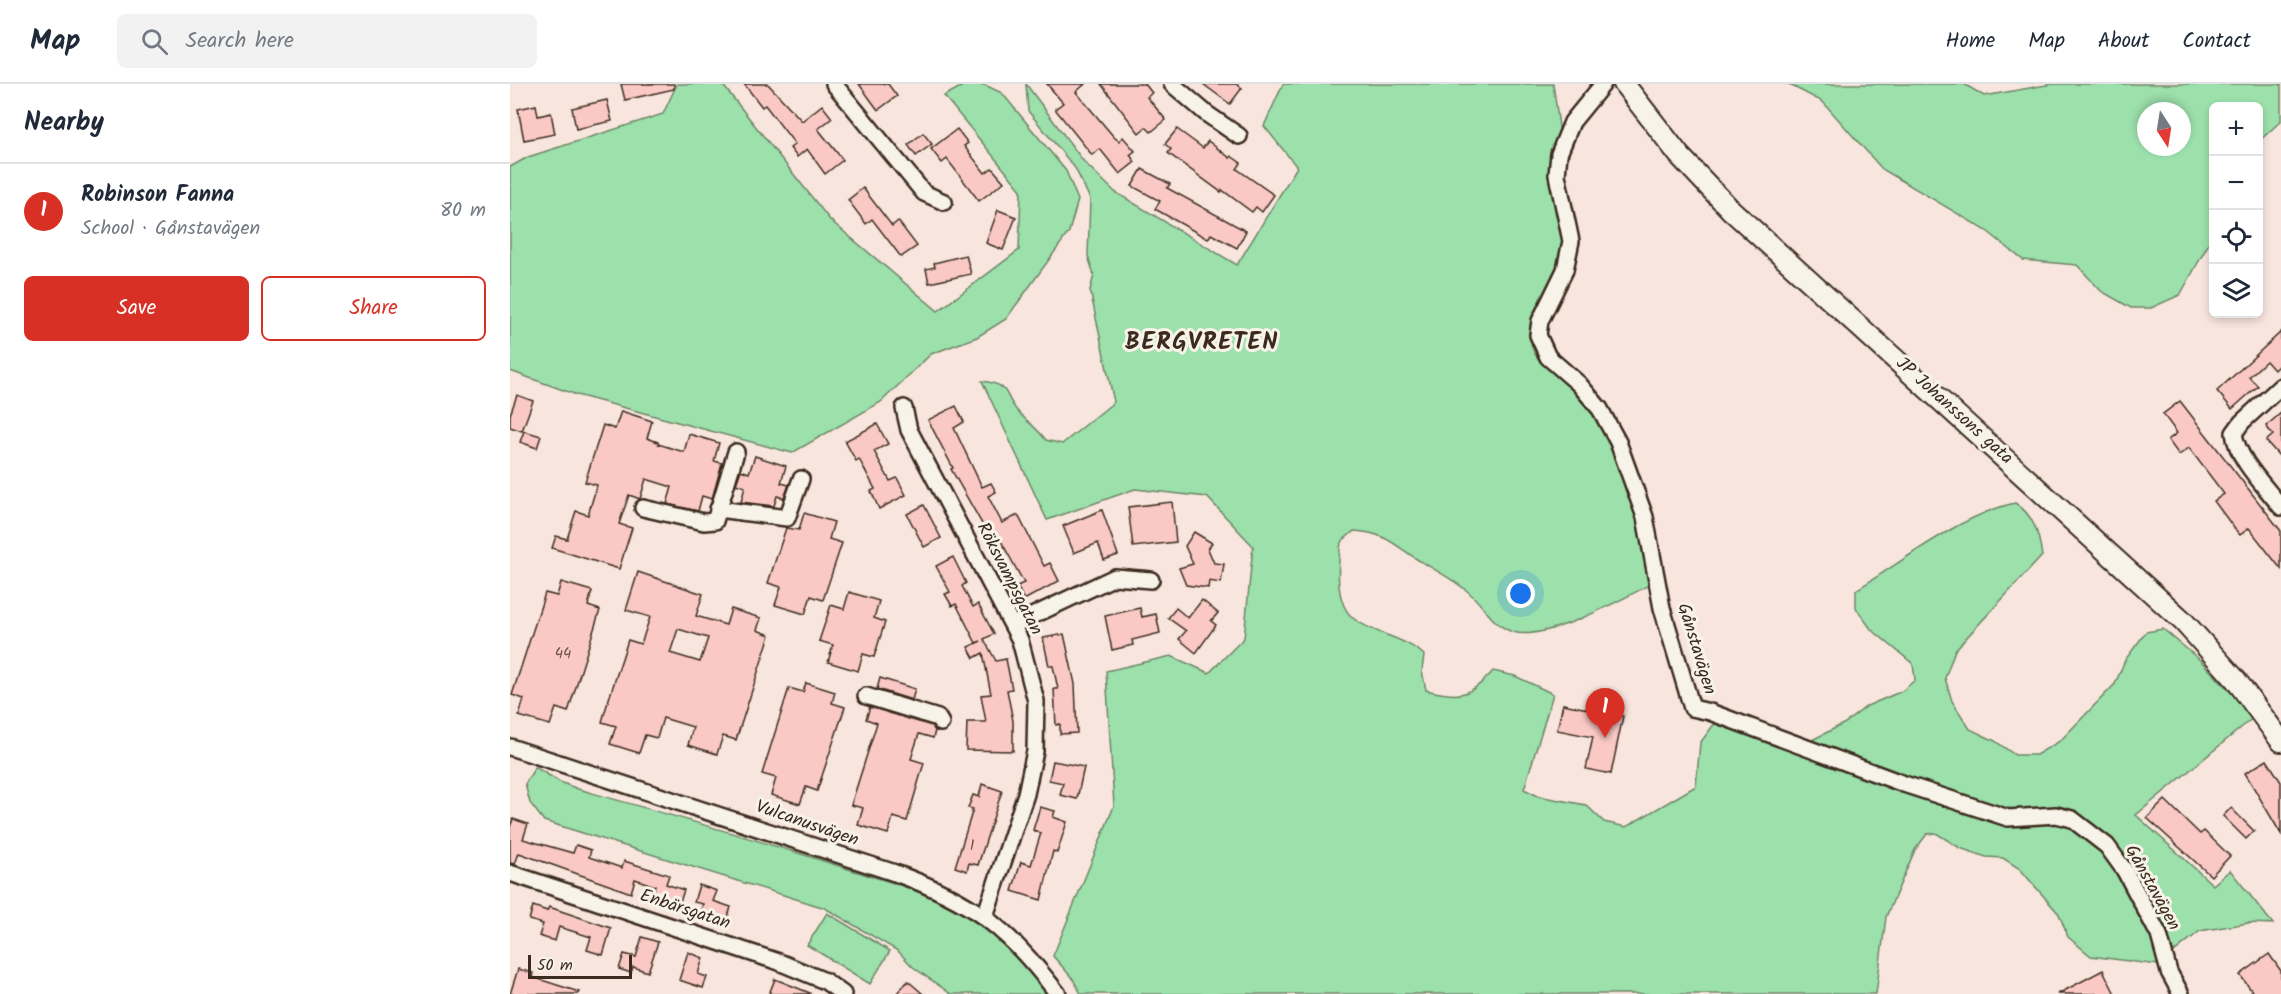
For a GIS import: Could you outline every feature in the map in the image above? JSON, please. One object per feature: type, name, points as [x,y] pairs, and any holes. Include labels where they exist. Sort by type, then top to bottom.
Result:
[{"type":"street","points":[[834,84],[924,193],[945,202]]},
{"type":"street","points":[[1172,84],[1207,114],[1239,136]]},
{"type":"street","name":"Gånstavägen","points":[[1603,84],[1572,122],[1559,154],[1557,175],[1571,241],[1565,270],[1540,321],[1538,335],[1548,357],[1579,384],[1600,409],[1618,442],[1645,517],[1662,608],[1692,708],[1710,712],[1904,784],[2008,818],[2056,815],[2072,819],[2107,846],[2125,871],[2159,935],[2169,972],[2181,994]]},
{"type":"street","name":"JP Johanssons gata","points":[[1624,84],[1679,155],[1730,209],[2035,483],[2183,621],[2236,680],[2281,741]]},
{"type":"street","points":[[2281,387],[2242,422],[2234,433],[2235,443],[2281,507]]},
{"type":"street","name":"Röksvampsgatan","points":[[904,408],[909,430],[1020,640],[1036,701],[1035,751],[1026,794],[985,915]]},
{"type":"street","points":[[643,508],[709,522],[716,521],[736,452]]},
{"type":"street","points":[[718,508],[787,518],[801,479]]},
{"type":"street","points":[[1013,625],[1115,577],[1151,580]]},
{"type":"street","points":[[866,696],[938,718],[941,723]]},
{"type":"street","name":"Vulcanusvägen","points":[[510,747],[944,892],[985,915],[1032,960],[1058,994]]},
{"type":"street","name":"Enbärsgatan","points":[[510,873],[779,962],[825,981],[843,994]]},
{"type":"green space","points":[[677,84],[722,84],[830,220],[938,311],[1019,250],[1021,190],[944,96],[966,84],[985,85],[1002,93],[1066,171],[1078,200],[1069,232],[1006,319],[977,337],[931,354],[881,402],[792,453],[577,395],[510,371],[510,167],[528,157],[663,114]]},
{"type":"green space","points":[[1026,84],[1084,162],[1115,192],[1237,265],[1297,167],[1264,126],[1283,84],[1553,84],[1564,176],[1566,225],[1560,266],[1533,329],[1532,347],[1544,365],[1575,387],[1604,427],[1636,507],[1647,561],[1649,585],[1583,618],[1544,631],[1527,633],[1513,632],[1499,625],[1472,595],[1460,586],[1380,536],[1354,531],[1341,542],[1338,571],[1340,593],[1347,611],[1353,618],[1369,628],[1407,643],[1424,655],[1422,671],[1426,690],[1448,694],[1464,693],[1478,686],[1493,671],[1515,676],[1553,694],[1524,789],[1538,796],[1586,805],[1604,822],[1626,827],[1696,786],[1700,743],[1715,723],[1791,751],[1845,723],[1867,706],[1902,691],[1915,680],[1913,664],[1871,629],[1856,608],[1856,590],[1953,528],[1994,509],[2015,503],[2031,519],[2042,556],[1955,650],[1945,678],[1952,701],[1970,729],[1995,741],[2015,755],[2036,755],[2060,741],[2115,684],[2125,660],[2146,632],[2163,629],[2201,661],[2254,717],[2136,815],[2213,885],[2230,870],[2273,924],[2248,923],[2200,931],[2158,965],[2091,956],[2068,937],[2059,914],[2020,869],[2003,858],[1986,857],[1960,848],[1936,833],[1927,834],[1915,850],[1886,917],[1876,994],[1081,994],[1073,979],[1053,956],[1114,806],[1106,671],[1171,656],[1209,673],[1244,638],[1253,546],[1207,497],[1135,489],[1047,520],[982,381],[1003,388],[1014,407],[1046,440],[1062,444],[1114,402],[1090,290],[1094,275],[1088,256],[1090,199],[1075,168],[1028,111]]},
{"type":"green space","points":[[1788,84],[1964,84],[1984,96],[2052,84],[2281,84],[2281,121],[2263,137],[2263,102],[2209,102],[2209,243],[2180,295],[2151,308],[2131,308],[2101,291],[2077,265],[2023,260],[1987,231],[1882,169],[1823,102]]},
{"type":"green space","points":[[535,767],[560,782],[578,789],[779,847],[902,886],[944,902],[971,916],[996,935],[1030,969],[1050,994],[951,994],[913,967],[898,951],[825,908],[544,821],[530,803],[525,784]]},
{"type":"green space","points":[[827,913],[890,951],[870,984],[807,945]]},
{"type":"building","points":[[621,84],[674,84],[674,89],[625,100]]},
{"type":"building","points":[[744,84],[768,84],[802,121],[822,105],[832,118],[818,129],[843,160],[825,174],[807,149],[797,157],[790,148],[795,144],[765,105],[762,107]]},
{"type":"building","points":[[859,84],[888,84],[897,96],[878,110]]},
{"type":"building","points":[[1047,84],[1085,84],[1076,92],[1114,137],[1119,141],[1123,137],[1135,151],[1130,155],[1135,162],[1120,174],[1100,149],[1092,155],[1055,109],[1063,103]]},
{"type":"building","points":[[1101,84],[1145,84],[1152,93],[1147,97],[1166,120],[1151,132],[1146,127],[1139,133]]},
{"type":"building","points":[[1203,84],[1236,84],[1242,88],[1230,104]]},
{"type":"building","points":[[607,100],[612,121],[576,129],[572,108]]},
{"type":"building","points":[[536,105],[538,116],[551,113],[555,134],[524,140],[518,109]]},
{"type":"building","points":[[957,129],[968,143],[964,146],[985,173],[992,168],[1004,182],[979,201],[947,159],[942,163],[931,149]]},
{"type":"building","points":[[1177,129],[1203,148],[1208,141],[1230,158],[1231,156],[1241,163],[1237,169],[1274,195],[1262,212],[1256,207],[1252,212],[1168,153],[1171,149],[1165,144]]},
{"type":"building","points":[[923,133],[932,144],[916,156],[908,145]]},
{"type":"building","points":[[1142,169],[1170,184],[1167,188],[1246,231],[1237,248],[1211,234],[1208,239],[1155,209],[1160,201],[1132,186]]},
{"type":"building","points":[[863,188],[892,226],[898,221],[917,246],[901,257],[872,219],[866,224],[848,200]]},
{"type":"building","points":[[998,210],[1016,217],[1003,250],[986,243]]},
{"type":"building","points":[[966,255],[971,274],[929,283],[926,269],[935,267],[934,263]]},
{"type":"building","points":[[2281,332],[2281,363],[2274,370],[2266,361],[2249,377],[2258,386],[2232,409],[2217,391]]},
{"type":"building","points":[[517,395],[533,401],[522,431],[510,427],[510,415]]},
{"type":"building","points":[[2180,401],[2281,531],[2281,569],[2249,528],[2240,535],[2234,528],[2214,501],[2224,494],[2189,448],[2179,455],[2168,440],[2177,433],[2163,414]]},
{"type":"building","points":[[956,406],[964,422],[954,428],[982,487],[991,483],[996,492],[988,496],[1002,523],[1018,515],[1044,566],[1050,563],[1059,581],[1024,600],[1017,586],[1024,583],[1001,541],[994,545],[951,469],[953,468],[928,420]]},
{"type":"building","points":[[621,411],[652,421],[647,438],[658,444],[684,452],[689,434],[719,443],[714,461],[722,463],[712,499],[702,496],[698,511],[667,504],[672,487],[646,479],[640,499],[629,495],[619,524],[632,528],[619,569],[552,548],[556,536],[567,539],[576,511],[588,515],[597,485],[585,482],[603,425],[615,429]]},
{"type":"building","points":[[2281,413],[2281,458],[2266,441],[2273,435],[2266,426]]},
{"type":"building","points":[[877,424],[888,444],[874,451],[890,481],[897,478],[906,495],[879,509],[871,491],[875,489],[859,459],[856,461],[845,441]]},
{"type":"building","points":[[524,431],[541,436],[537,448],[520,442]]},
{"type":"building","points":[[755,456],[786,466],[781,483],[789,485],[784,498],[777,496],[774,506],[741,502],[745,487],[736,484],[741,470],[749,473]]},
{"type":"building","points":[[1172,502],[1176,542],[1133,547],[1128,507]]},
{"type":"building","points":[[924,505],[941,538],[924,547],[907,514]]},
{"type":"building","points":[[1102,510],[1118,555],[1104,560],[1098,543],[1074,553],[1063,526]]},
{"type":"building","points":[[804,513],[834,522],[829,539],[842,543],[823,600],[811,596],[805,614],[775,605],[781,587],[768,583],[786,528],[799,530]]},
{"type":"building","points":[[1194,532],[1212,543],[1208,549],[1214,563],[1224,564],[1221,583],[1209,581],[1208,588],[1186,585],[1179,568],[1193,564],[1185,546]]},
{"type":"building","points":[[953,557],[966,583],[962,586],[973,607],[978,604],[994,634],[984,639],[996,661],[1006,659],[1012,689],[1007,690],[1013,721],[1013,751],[966,750],[967,722],[986,722],[981,695],[991,694],[983,653],[974,658],[968,647],[981,641],[976,643],[956,604],[952,606],[945,594],[950,592],[936,566]]},
{"type":"building","points":[[638,572],[703,594],[696,616],[726,625],[731,609],[761,618],[757,630],[770,635],[736,740],[723,736],[717,754],[688,745],[693,727],[663,718],[657,738],[645,735],[639,753],[610,744],[616,726],[602,722],[606,708],[628,640],[641,644],[650,617],[626,610]],"holes":[[[678,629],[708,638],[700,662],[670,653]]]},
{"type":"building","points":[[561,582],[592,591],[588,606],[600,610],[568,712],[556,708],[550,725],[519,716],[524,699],[512,695],[545,593],[557,596]]},
{"type":"building","points":[[849,592],[879,601],[874,618],[885,622],[874,657],[863,654],[858,671],[828,662],[833,645],[819,641],[831,605],[844,609]]},
{"type":"building","points":[[1202,600],[1218,613],[1211,621],[1216,625],[1196,653],[1179,639],[1186,631],[1168,618],[1176,608],[1188,618]]},
{"type":"building","points":[[1140,608],[1142,617],[1156,614],[1160,633],[1132,640],[1133,645],[1112,650],[1105,616]]},
{"type":"building","points":[[1064,634],[1075,684],[1077,733],[1060,734],[1060,724],[1056,725],[1054,689],[1058,689],[1053,666],[1049,666],[1043,638]]},
{"type":"building","points":[[880,678],[915,689],[912,700],[877,689]]},
{"type":"building","points":[[806,683],[835,692],[832,703],[845,707],[817,791],[806,787],[800,804],[771,795],[776,778],[762,774],[789,688],[803,692]]},
{"type":"building","points":[[1563,704],[1623,716],[1611,774],[1586,769],[1593,737],[1557,730]]},
{"type":"building","points":[[870,707],[932,726],[935,731],[933,738],[919,734],[911,759],[924,763],[907,821],[893,817],[888,834],[858,825],[863,808],[851,805],[877,723],[866,719]]},
{"type":"building","points":[[2267,760],[2281,782],[2281,834],[2245,773]]},
{"type":"building","points":[[1053,761],[1084,767],[1077,799],[1060,795],[1063,783],[1049,780]]},
{"type":"building","points":[[982,784],[1002,791],[978,865],[969,863],[967,871],[955,867],[973,809],[968,808],[973,795],[979,797]]},
{"type":"building","points":[[2165,800],[2200,834],[2204,831],[2230,856],[2211,876],[2147,818]]},
{"type":"building","points":[[1040,807],[1055,811],[1053,817],[1067,822],[1057,853],[1053,851],[1041,900],[1012,891],[1021,862],[1031,865],[1041,833],[1033,830]]},
{"type":"building","points":[[2231,808],[2254,831],[2246,839],[2223,816]]},
{"type":"building","points":[[513,819],[528,824],[523,839],[573,853],[576,845],[591,850],[589,857],[622,868],[624,861],[669,875],[666,884],[684,890],[678,908],[651,899],[655,886],[635,879],[631,893],[519,853],[515,864],[510,863],[510,827]]},
{"type":"building","points":[[699,885],[717,891],[713,901],[731,907],[726,923],[699,915],[703,904],[694,902]]},
{"type":"building","points":[[533,906],[547,911],[549,907],[611,928],[603,955],[587,950],[591,937],[559,927],[555,941],[539,936],[543,924],[529,920]]},
{"type":"building","points":[[642,937],[658,942],[648,972],[633,967],[631,973],[619,969],[624,954],[636,957]]},
{"type":"building","points":[[688,952],[703,958],[698,974],[707,977],[703,988],[679,980]]},
{"type":"building","points":[[2269,954],[2281,971],[2281,994],[2254,994],[2240,975]]},
{"type":"building","points":[[518,969],[533,973],[532,977],[579,992],[578,994],[510,994]]},
{"type":"building","points":[[2103,970],[2115,994],[2058,994]]},
{"type":"building","points":[[775,979],[810,993],[810,994],[769,994]]},
{"type":"building","points":[[908,981],[923,994],[896,994]]},
{"type":"place","name":"Robinson Fanna","points":[[1605,738]]},
{"type":"district","name":"BERGVRETEN","points":[[1202,342]]}]
